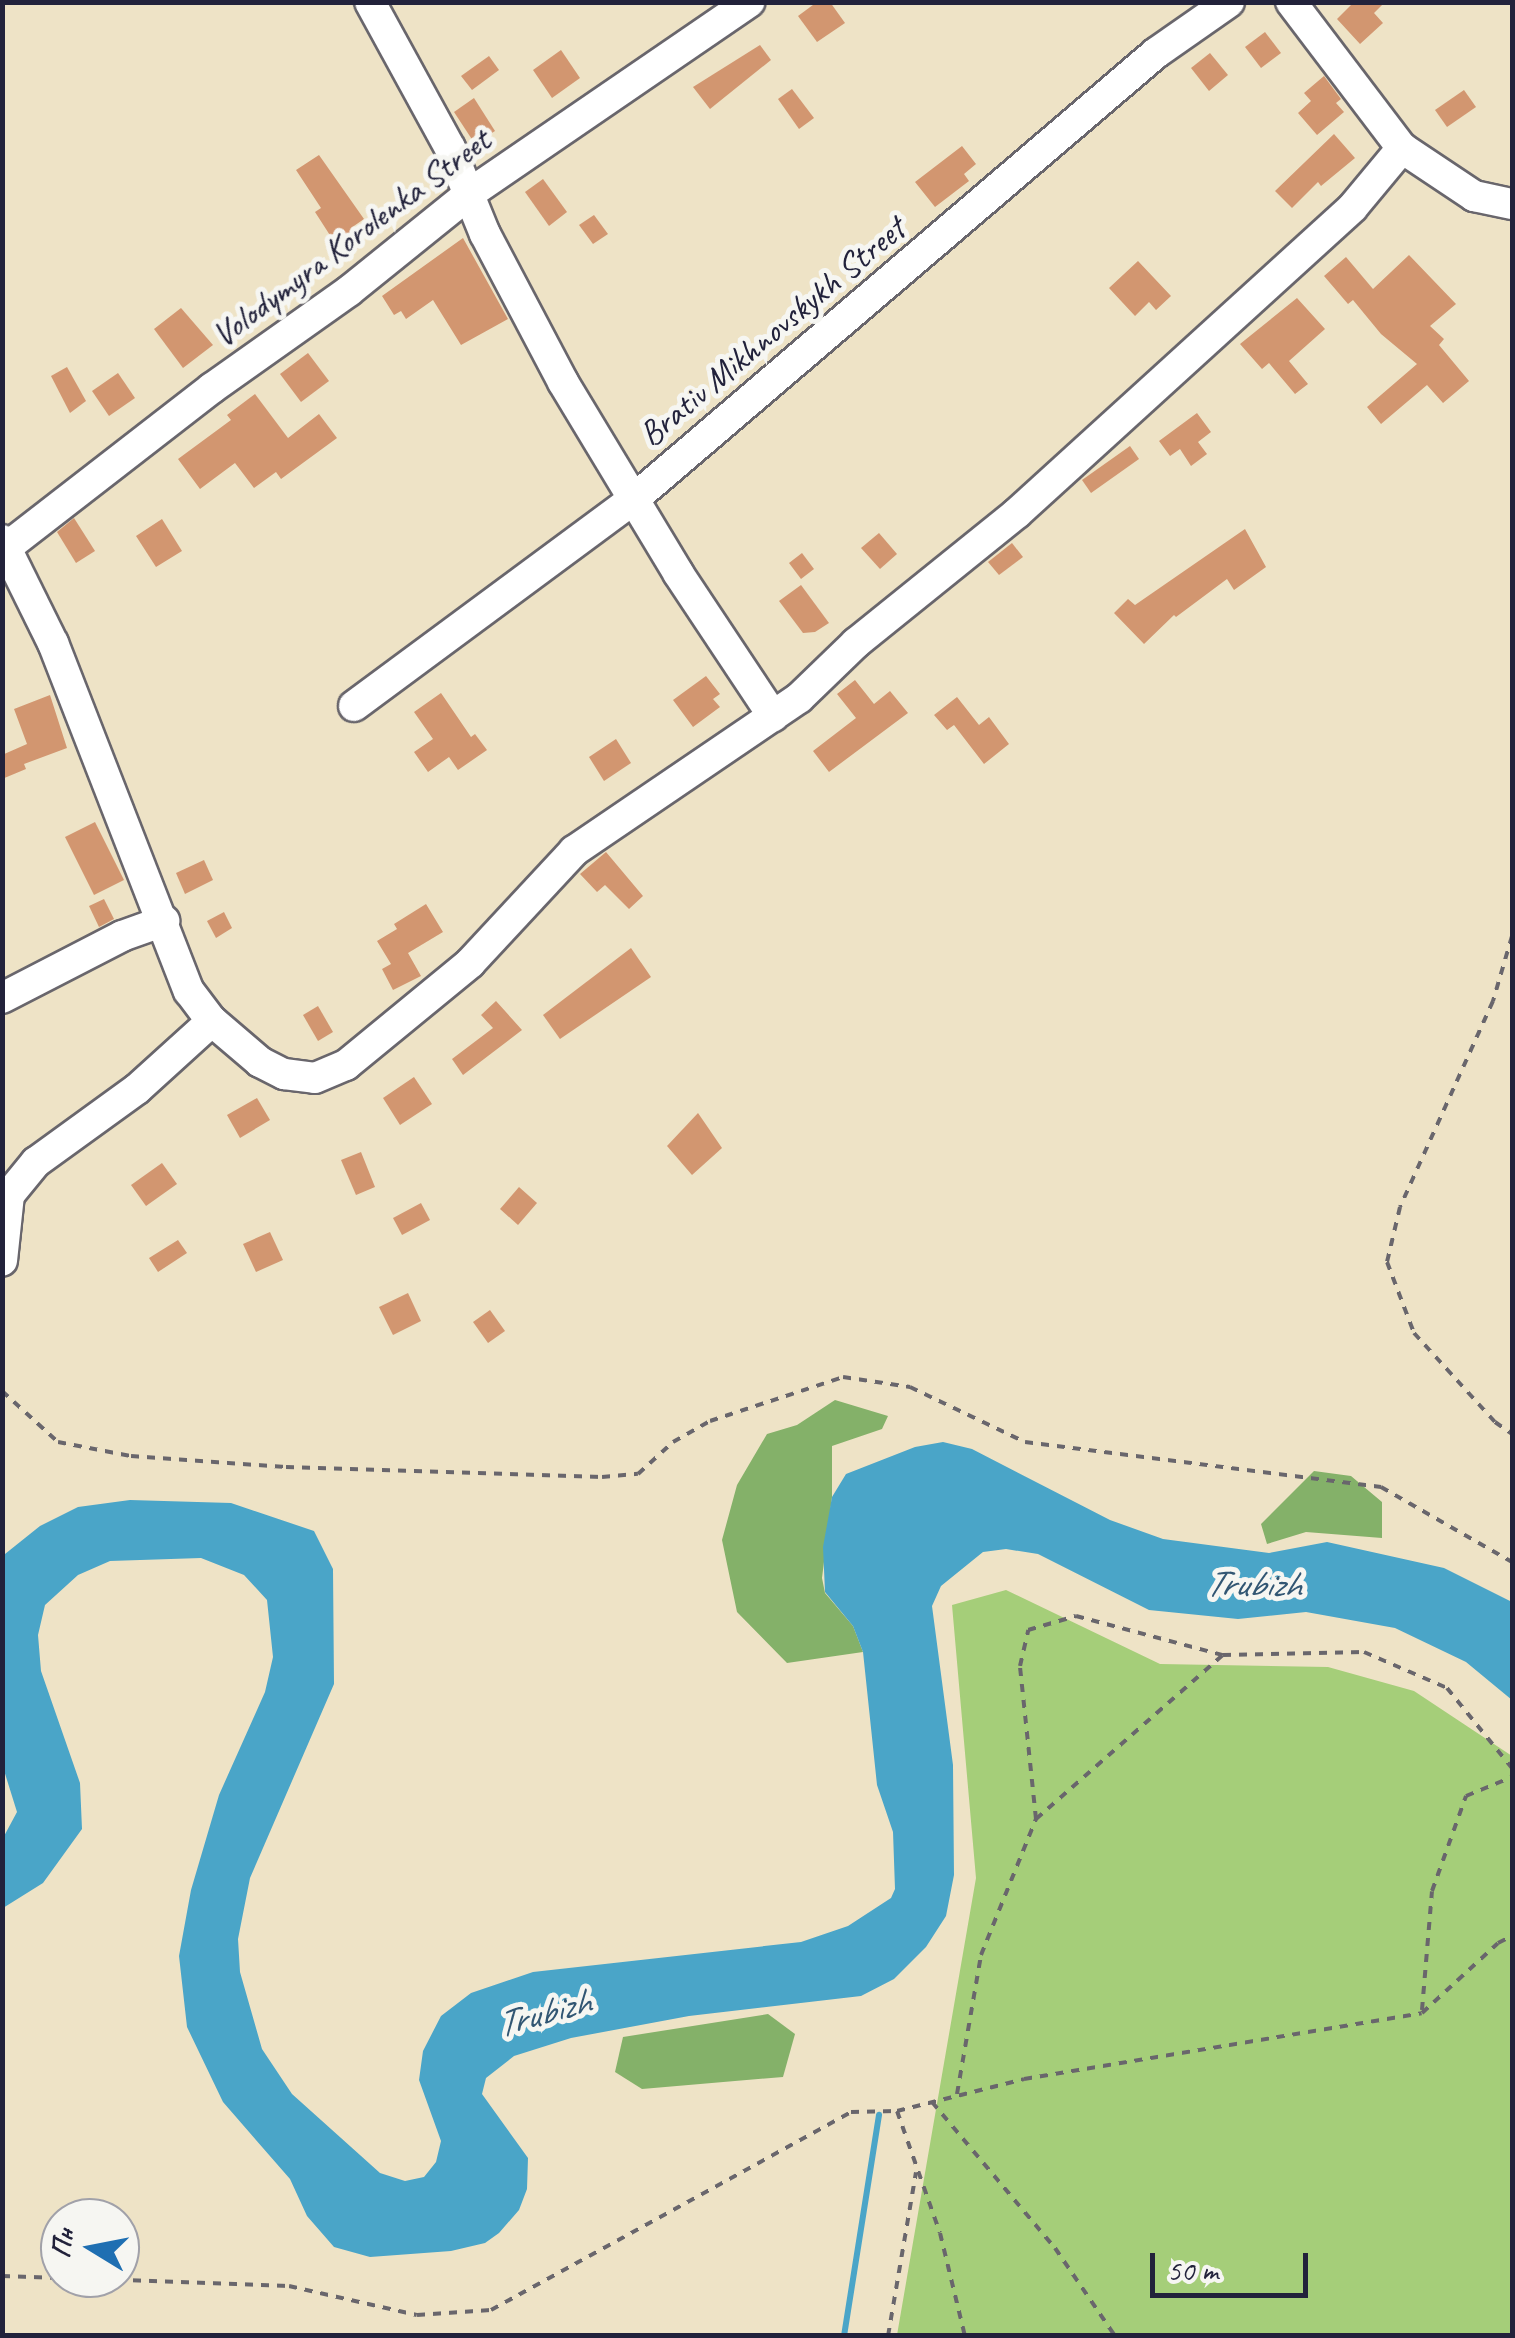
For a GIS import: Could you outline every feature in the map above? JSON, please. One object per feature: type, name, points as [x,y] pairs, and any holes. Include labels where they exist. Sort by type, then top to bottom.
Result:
[{"type":"street","points":[[370,2],[450,148],[485,234],[564,382],[773,716]]},
{"type":"street","name":"Volodymyra Korolenka Street","points":[[5,544],[212,388],[337,300],[469,194],[749,2]]},
{"type":"street","name":"Brativ Mikhnovskykh Street","points":[[354,706],[635,498],[1156,53],[1229,2]]},
{"type":"street","points":[[1290,2],[1402,148],[1474,196],[1512,204]]},
{"type":"street","points":[[5,544],[12,581],[66,673],[190,991],[212,1020],[260,1062],[284,1074],[316,1078],[346,1065],[470,963],[574,851],[773,716],[1040,492],[1353,207],[1402,148]]},
{"type":"street","points":[[2,998],[112,941],[164,921]]},
{"type":"street","points":[[2,1261],[9,1195],[36,1162],[137,1089],[212,1020]]},
{"type":"path","points":[[1512,936],[1493,1001],[1400,1207],[1387,1262],[1414,1333],[1495,1422],[1512,1434]]},
{"type":"path","points":[[2,1391],[58,1442],[131,1456],[286,1468],[602,1477],[638,1474],[673,1442],[710,1420],[842,1377],[910,1387],[1024,1442],[1381,1487],[1512,1562]]},
{"type":"path","points":[[1036,1818],[1020,1666],[1028,1630],[1076,1616],[1223,1655],[1364,1652],[1447,1688],[1512,1768]]},
{"type":"path","points":[[956,2096],[982,1955],[1036,1818],[1223,1655]]},
{"type":"path","points":[[1422,2013],[1432,1891],[1466,1796],[1512,1777]]},
{"type":"path","points":[[140,2281],[289,2286],[417,2315],[491,2310],[851,2112],[897,2111],[1024,2080],[1422,2013],[1498,1943],[1512,1936]]},
{"type":"path","points":[[932,2102],[1055,2248],[1115,2336]]},
{"type":"path","points":[[897,2111],[940,2234],[965,2336]]},
{"type":"path","points":[[888,2336],[917,2168]]},
{"type":"path","points":[[2,2276],[40,2277]]},
{"type":"green space","points":[[835,1400],[888,1416],[882,1429],[832,1446],[832,1497],[822,1578],[825,1593],[853,1626],[863,1652],[787,1663],[737,1612],[722,1540],[737,1485],[767,1434],[797,1425]]},
{"type":"green space","points":[[1314,1471],[1351,1476],[1382,1502],[1382,1538],[1306,1532],[1267,1544],[1261,1524]]},
{"type":"green space","points":[[1006,1590],[1160,1664],[1328,1667],[1414,1691],[1512,1756],[1512,2335],[897,2335],[976,1878],[952,1605]]},
{"type":"green space","points":[[768,2014],[795,2034],[783,2077],[642,2089],[615,2072],[623,2037]]},
{"type":"water","name":"Trubizh","points":[[943,1442],[972,1449],[1110,1520],[1163,1539],[1269,1553],[1327,1542],[1444,1568],[1512,1602],[1512,1700],[1466,1662],[1395,1628],[1306,1612],[1238,1619],[1149,1610],[1038,1554],[1006,1549],[983,1552],[941,1586],[932,1606],[953,1765],[954,1875],[946,1916],[926,1947],[894,1979],[861,1996],[689,2016],[571,2038],[514,2056],[486,2078],[482,2094],[528,2158],[527,2189],[519,2210],[499,2233],[485,2243],[451,2251],[370,2257],[334,2247],[307,2216],[290,2179],[223,2102],[187,2027],[179,1956],[191,1890],[219,1795],[265,1692],[273,1657],[267,1600],[244,1575],[201,1558],[110,1561],[78,1575],[45,1605],[38,1635],[41,1671],[80,1783],[82,1829],[43,1883],[3,1908],[3,1838],[17,1812],[2,1764],[5,1554],[40,1526],[78,1507],[130,1500],[231,1503],[314,1531],[333,1569],[334,1684],[250,1878],[238,1939],[240,1972],[262,2049],[292,2094],[380,2173],[405,2181],[424,2177],[436,2162],[441,2141],[419,2080],[423,2051],[441,2016],[471,1993],[533,1972],[801,1942],[848,1926],[891,1898],[895,1889],[893,1832],[877,1785],[863,1652],[853,1626],[825,1592],[823,1547],[832,1497],[846,1474],[915,1447]]},
{"type":"building","points":[[817,2],[830,2],[845,23],[817,42],[798,16]]},
{"type":"building","points":[[1354,2],[1385,2],[1374,13],[1383,23],[1360,44],[1337,19]]},
{"type":"building","points":[[1265,32],[1281,53],[1261,68],[1245,47]]},
{"type":"building","points":[[760,45],[771,60],[710,109],[693,87]]},
{"type":"building","points":[[561,50],[580,78],[552,98],[533,70]]},
{"type":"building","points":[[1210,53],[1228,75],[1209,91],[1191,68]]},
{"type":"building","points":[[489,56],[499,70],[472,90],[461,76]]},
{"type":"building","points":[[1324,76],[1341,99],[1336,103],[1344,112],[1317,135],[1298,113],[1311,101],[1304,93]]},
{"type":"building","points":[[792,89],[814,118],[799,129],[778,99]]},
{"type":"building","points":[[1464,90],[1476,107],[1447,127],[1435,110]]},
{"type":"building","points":[[474,98],[495,131],[475,144],[454,112]]},
{"type":"building","points":[[1334,134],[1355,158],[1321,186],[1318,182],[1292,208],[1275,191]]},
{"type":"building","points":[[962,146],[976,164],[964,174],[969,181],[935,207],[915,182]]},
{"type":"building","points":[[319,155],[364,219],[351,228],[362,246],[344,257],[315,212],[321,208],[296,170]]},
{"type":"building","points":[[543,179],[567,212],[549,226],[525,192]]},
{"type":"building","points":[[594,215],[608,234],[593,244],[579,225]]},
{"type":"building","points":[[463,238],[508,319],[461,345],[433,300],[406,319],[401,311],[394,315],[382,296]]},
{"type":"building","points":[[1409,255],[1456,304],[1430,326],[1444,339],[1439,345],[1469,381],[1443,403],[1427,385],[1381,424],[1367,407],[1417,364],[1381,334],[1353,300],[1348,304],[1324,276],[1346,257],[1373,289]]},
{"type":"building","points":[[1138,261],[1171,296],[1156,310],[1149,302],[1135,316],[1109,288]]},
{"type":"building","points":[[1297,298],[1325,329],[1289,361],[1308,384],[1295,394],[1269,363],[1262,369],[1240,344]]},
{"type":"building","points":[[181,308],[213,345],[183,368],[154,329]]},
{"type":"building","points":[[308,353],[329,381],[301,402],[280,374]]},
{"type":"building","points":[[67,367],[86,401],[70,413],[51,376]]},
{"type":"building","points":[[118,373],[135,398],[109,416],[92,391]]},
{"type":"building","points":[[255,394],[288,438],[319,414],[337,438],[281,479],[276,472],[254,488],[235,463],[200,489],[178,459],[231,420],[227,415]]},
{"type":"building","points":[[1197,413],[1211,432],[1198,442],[1207,454],[1191,466],[1180,449],[1170,456],[1159,441]]},
{"type":"building","points":[[1130,446],[1139,459],[1091,493],[1082,480]]},
{"type":"building","points":[[74,518],[95,551],[76,563],[57,532]]},
{"type":"building","points":[[162,519],[182,551],[156,567],[136,536]]},
{"type":"building","points":[[1245,529],[1266,567],[1234,590],[1227,579],[1174,615],[1144,644],[1114,613],[1128,599],[1135,605]]},
{"type":"building","points":[[879,533],[897,554],[880,569],[861,548]]},
{"type":"building","points":[[1012,543],[1023,557],[999,575],[988,562]]},
{"type":"building","points":[[802,553],[814,569],[801,579],[789,563]]},
{"type":"building","points":[[801,585],[829,623],[815,632],[803,633],[779,601]]},
{"type":"building","points":[[706,676],[720,694],[713,699],[720,707],[693,727],[673,700]]},
{"type":"building","points":[[855,680],[874,704],[890,691],[908,713],[829,772],[813,751],[856,718],[837,694]]},
{"type":"building","points":[[441,693],[471,737],[475,734],[487,750],[458,770],[449,757],[428,772],[414,752],[433,739],[414,712]]},
{"type":"building","points":[[50,695],[67,748],[24,764],[26,769],[2,779],[2,755],[27,744],[14,709]]},
{"type":"building","points":[[957,697],[979,725],[989,717],[1009,744],[984,764],[954,725],[947,730],[934,715]]},
{"type":"building","points":[[616,739],[631,763],[604,781],[589,757]]},
{"type":"building","points":[[95,822],[124,880],[94,895],[65,837]]},
{"type":"building","points":[[606,852],[643,896],[629,909],[605,885],[597,892],[580,874]]},
{"type":"building","points":[[204,860],[213,880],[185,894],[176,873]]},
{"type":"building","points":[[104,899],[114,919],[99,927],[89,906]]},
{"type":"building","points":[[426,904],[443,932],[408,953],[421,976],[393,990],[382,969],[391,964],[377,941],[397,929],[394,924]]},
{"type":"building","points":[[224,912],[232,928],[216,938],[207,921]]},
{"type":"building","points":[[631,948],[651,977],[560,1039],[543,1015]]},
{"type":"building","points":[[496,1001],[522,1030],[463,1075],[452,1059],[493,1028],[481,1015]]},
{"type":"building","points":[[318,1006],[333,1032],[318,1041],[303,1015]]},
{"type":"building","points":[[414,1077],[432,1104],[400,1125],[383,1098]]},
{"type":"building","points":[[257,1098],[270,1120],[240,1138],[227,1115]]},
{"type":"building","points":[[698,1113],[722,1148],[692,1175],[667,1146]]},
{"type":"building","points":[[361,1152],[375,1187],[356,1195],[341,1160]]},
{"type":"building","points":[[162,1163],[177,1184],[146,1206],[131,1185]]},
{"type":"building","points":[[519,1187],[537,1203],[518,1225],[500,1209]]},
{"type":"building","points":[[421,1203],[430,1220],[402,1235],[393,1218]]},
{"type":"building","points":[[270,1232],[283,1260],[256,1272],[243,1244]]},
{"type":"building","points":[[178,1240],[187,1253],[158,1272],[149,1258]]},
{"type":"building","points":[[408,1293],[421,1321],[393,1335],[379,1307]]},
{"type":"building","points":[[490,1310],[505,1331],[488,1343],[473,1322]]},
{"type":"waterway","points":[[844,2336],[879,2115]]}]
